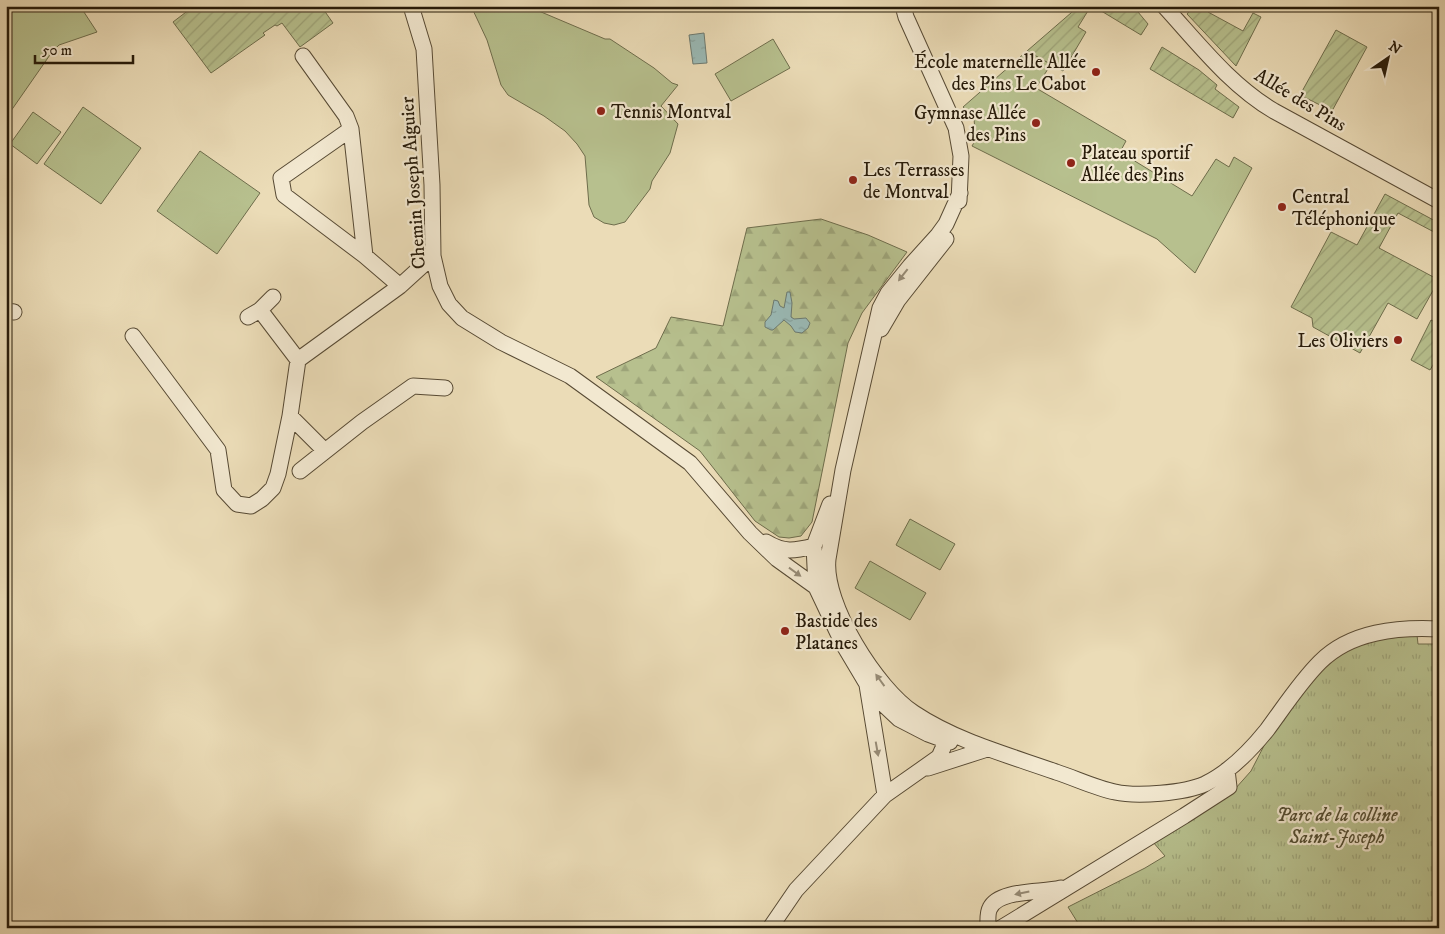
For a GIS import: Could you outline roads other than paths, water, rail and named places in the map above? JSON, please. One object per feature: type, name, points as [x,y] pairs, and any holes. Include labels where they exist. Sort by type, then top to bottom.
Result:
[{"type":"street","name":"Chemin Joseph Aiguier","points":[[411,6],[424,49],[432,185],[433,256],[440,286],[449,304],[462,318],[501,342],[570,376],[687,461],[750,533],[777,559],[816,587]]},
{"type":"street","points":[[816,587],[828,563],[844,470],[872,348],[898,300],[946,240],[953,226],[960,192],[961,156],[956,128],[906,17],[903,6]]},
{"type":"street","name":"Allée des Pins","points":[[1164,6],[1228,76],[1250,95],[1268,107],[1439,201]]},
{"type":"street","points":[[303,56],[346,116],[351,129],[365,256]]},
{"type":"street","points":[[351,129],[281,178],[284,195],[365,256],[400,286]]},
{"type":"street","points":[[133,336],[218,450],[224,490],[238,504],[251,506],[262,499],[273,488],[278,474],[290,416],[298,360],[400,286],[433,256]]},
{"type":"street","points":[[273,297],[254,313],[298,360]]},
{"type":"street","points":[[300,470],[362,422],[413,386],[445,388]]},
{"type":"street","points":[[290,416],[325,451]]},
{"type":"street","points":[[844,470],[814,546],[816,587],[843,644],[867,684],[883,704],[899,719],[984,750],[1000,752]]},
{"type":"street","name":"Chemin Joseph Aiguier","points":[[750,533],[782,550],[797,550],[814,546]]},
{"type":"street","points":[[814,546],[828,563],[837,608],[847,628],[886,688],[906,707],[945,736],[1000,752],[1115,792],[1146,795],[1204,785],[1227,770],[1252,749],[1309,674],[1322,660],[1338,648],[1368,635],[1385,631],[1439,629]]},
{"type":"street","points":[[867,684],[885,795]]},
{"type":"street","points":[[871,715],[883,704],[906,707]]},
{"type":"street","points":[[770,928],[796,890],[885,795],[939,757],[944,748],[945,736]]},
{"type":"street","points":[[920,771],[984,750]]},
{"type":"street","points":[[1001,928],[1184,816],[1229,786],[1227,770]]},
{"type":"street","points":[[988,928],[988,911],[990,906],[998,899],[1027,892],[1053,890],[1069,886]]},
{"type":"water","points":[[704,33],[707,63],[693,64],[689,35]]},
{"type":"water","points":[[787,292],[790,292],[792,303],[791,317],[794,319],[806,318],[810,323],[808,328],[802,333],[795,332],[784,320],[773,330],[765,327],[765,322],[771,315],[774,300],[778,301],[780,306],[784,308]]},
{"type":"place","name":"École maternelle Allée des Pins Le Cabot","points":[[1096,72]]},
{"type":"place","name":"Tennis Montval","points":[[601,111]]},
{"type":"place","name":"Gymnase Allée des Pins","points":[[1036,123]]},
{"type":"place","name":"Plateau sportif Allée des Pins","points":[[1071,163]]},
{"type":"place","name":"Les Terrasses de Montval","points":[[853,180]]},
{"type":"place","name":"Central Téléphonique","points":[[1282,207]]},
{"type":"place","name":"Les Oliviers","points":[[1398,340]]},
{"type":"place","name":"Bastide des Platanes","points":[[785,631]]},
{"type":"park label","name":"Parc de la colline Saint-Joseph","points":[[1337,825]]}]
